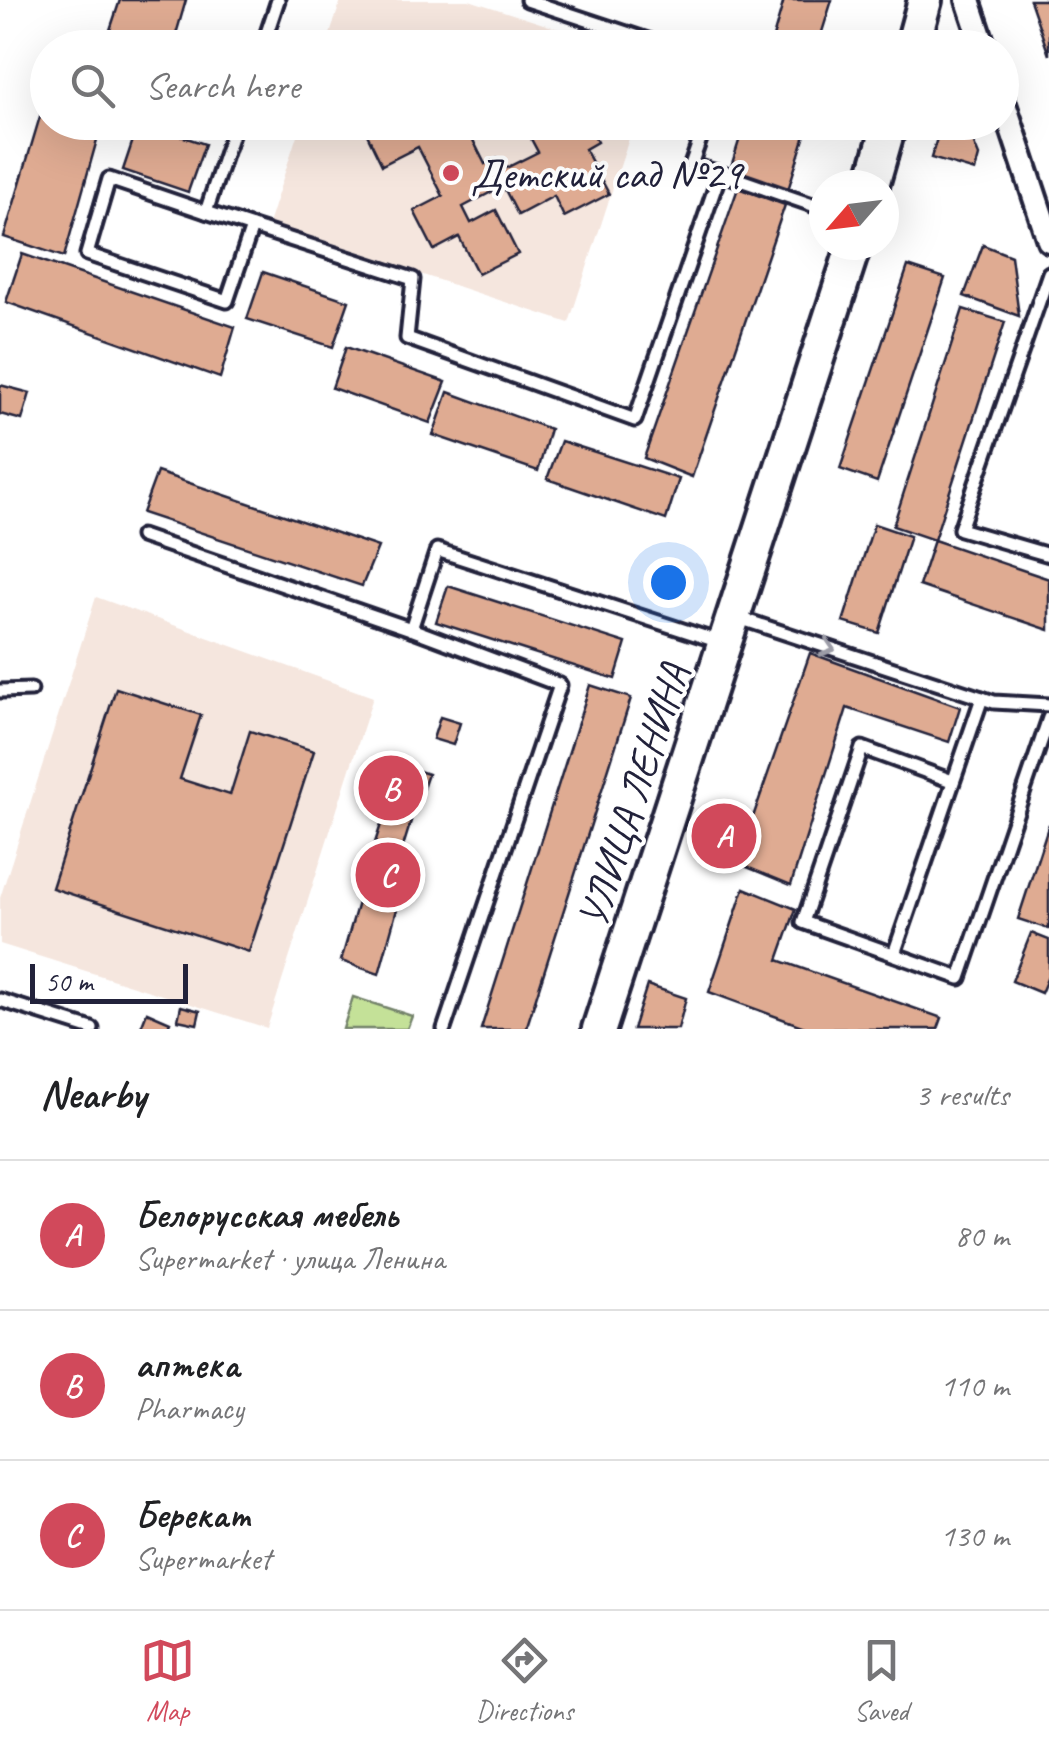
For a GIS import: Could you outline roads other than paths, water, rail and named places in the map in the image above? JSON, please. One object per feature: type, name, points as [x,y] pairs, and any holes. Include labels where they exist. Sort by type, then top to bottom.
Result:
[{"type":"street","points":[[917,30],[926,0]]},
{"type":"street","points":[[968,0],[978,30]]},
{"type":"street","points":[[1019,136],[1040,182],[1049,240]]},
{"type":"street","points":[[876,170],[885,140]]},
{"type":"street","name":"УЛИЦА ЛЕНИНА","points":[[599,1029],[849,260]]},
{"type":"lane","points":[[268,30],[278,0]]},
{"type":"lane","points":[[527,0],[618,30]]},
{"type":"lane","points":[[206,212],[230,140]]},
{"type":"lane","points":[[700,140],[691,165],[809,204]]},
{"type":"lane","points":[[252,227],[226,300],[87,254],[109,180],[413,279],[407,338],[635,420],[720,174]]},
{"type":"lane","points":[[1049,273],[960,529],[1049,555]]},
{"type":"lane","points":[[141,536],[560,685],[444,1029]]},
{"type":"lane","points":[[411,629],[437,550],[982,698],[1049,705]]},
{"type":"lane","points":[[0,691],[30,690]]},
{"type":"lane","points":[[894,954],[982,698]]},
{"type":"lane","points":[[952,781],[862,748],[803,922],[960,978],[1049,718]]},
{"type":"lane","points":[[0,1000],[92,1029]]},
{"type":"place","name":"Детский сад №29","points":[[451,173]]},
{"type":"place","name":"аптека","points":[[391,788]]},
{"type":"place","name":"Белорусская мебель","points":[[724,836]]},
{"type":"place","name":"Берекат","points":[[388,875]]}]
